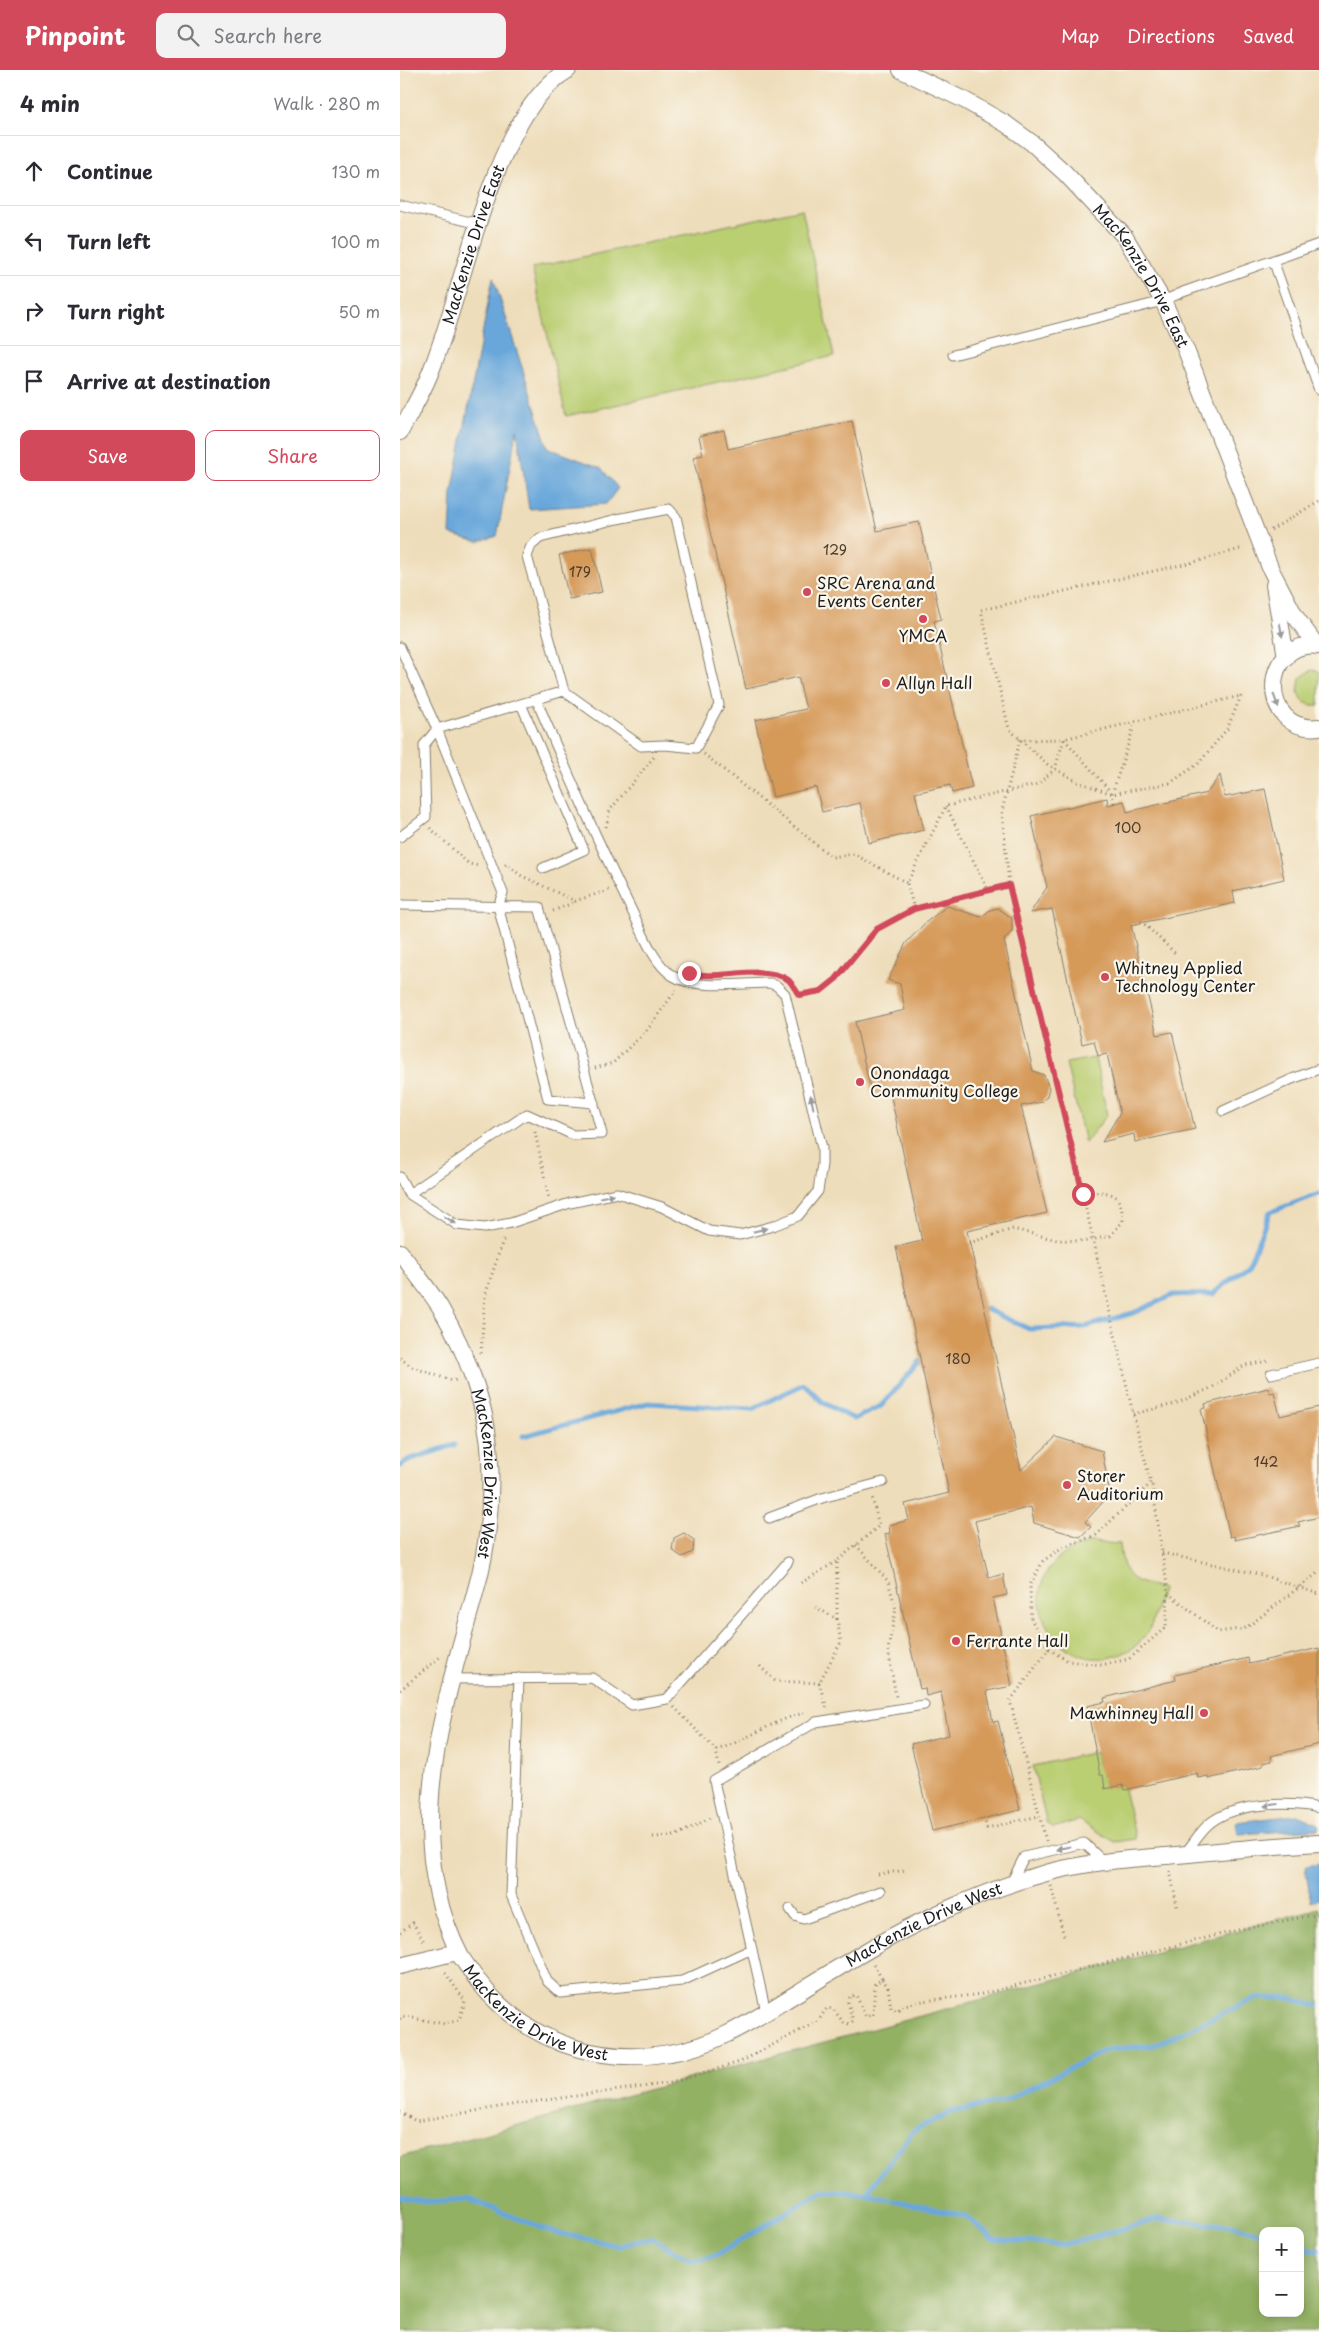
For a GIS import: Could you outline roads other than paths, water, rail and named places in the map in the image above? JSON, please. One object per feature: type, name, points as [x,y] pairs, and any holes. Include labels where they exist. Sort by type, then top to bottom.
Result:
[{"type":"street","name":"MacKenzie Drive East","points":[[400,432],[428,378],[500,161],[528,111],[547,87],[568,70]]},
{"type":"street","name":"MacKenzie Drive East","points":[[901,70],[974,106],[1006,124],[1032,143],[1065,172],[1125,237],[1164,301],[1186,350],[1271,570],[1295,616],[1317,646]]},
{"type":"street","name":"MacKenzie Drive East","points":[[1271,570],[1286,657]]},
{"type":"street","points":[[1317,646],[1300,648],[1286,657],[1278,666],[1274,677],[1273,689],[1275,701],[1289,720],[1317,732]]},
{"type":"street","name":"MacKenzie Drive West","points":[[400,1252],[437,1302],[453,1330],[471,1374],[489,1443],[490,1517],[476,1589],[448,1679],[421,1784],[418,1824],[422,1864],[431,1902],[447,1937],[457,1952],[484,1990],[509,2013],[534,2030],[574,2048],[600,2055],[640,2057],[675,2053],[717,2039],[766,2012],[862,1952],[938,1913],[1010,1885],[1051,1872],[1133,1857],[1319,1843]]},
{"type":"street","points":[[400,1966],[457,1952]]},
{"type":"lane","points":[[400,205],[479,224]]},
{"type":"lane","points":[[954,355],[1164,301],[1319,244]]},
{"type":"lane","points":[[1273,260],[1319,390]]},
{"type":"lane","points":[[669,509],[676,517],[719,705],[696,748],[665,745],[641,746],[564,691],[527,556],[530,546],[540,538],[617,518],[669,509]]},
{"type":"lane","points":[[400,647],[437,728],[503,893],[498,906],[548,1099],[594,1103]]},
{"type":"lane","points":[[400,837],[426,817],[424,745],[437,728],[564,691]]},
{"type":"lane","points":[[400,1177],[409,1194],[457,1225],[485,1228],[506,1224],[617,1193],[662,1207],[709,1231],[740,1235],[774,1226],[798,1216],[818,1192],[822,1148],[785,994],[777,986],[770,983],[696,985],[683,981],[673,976],[653,953],[620,887],[536,699]]},
{"type":"lane","points":[[521,704],[584,850],[543,868]]},
{"type":"lane","points":[[400,905],[539,907],[602,1134],[573,1135],[527,1114],[409,1194]]},
{"type":"lane","points":[[1223,1111],[1292,1079],[1319,1070]]},
{"type":"lane","points":[[1270,1374],[1319,1363]]},
{"type":"lane","points":[[769,1518],[822,1498],[883,1482]]},
{"type":"lane","points":[[448,1679],[592,1678],[632,1705],[667,1699],[788,1562]]},
{"type":"lane","points":[[519,1678],[510,1895],[547,1981],[560,1993],[682,1981],[752,1949]]},
{"type":"lane","points":[[766,2012],[714,1780],[816,1722],[924,1705]]},
{"type":"lane","points":[[1177,1854],[1210,1823],[1237,1811],[1276,1803],[1319,1808]]},
{"type":"lane","points":[[1010,1885],[1024,1857],[1084,1844],[1104,1862]]},
{"type":"lane","points":[[790,1909],[794,1916],[804,1919],[881,1891]]},
{"type":"water","points":[[493,277],[548,448],[601,468],[618,488],[606,504],[529,509],[517,429],[497,536],[478,542],[450,534],[452,493]]},
{"type":"water","points":[[1297,1815],[1319,1824],[1319,1829],[1238,1834],[1236,1822]]},
{"type":"water","points":[[1319,1864],[1319,1899],[1311,1902],[1305,1866]]},
{"type":"waterway","points":[[980,1312],[986,1309],[1029,1329],[1085,1327],[1133,1313],[1173,1295],[1213,1294],[1249,1264],[1270,1212],[1319,1194]]},
{"type":"waterway","points":[[523,1436],[648,1403],[752,1409],[804,1384],[824,1403],[854,1419],[881,1406],[925,1356]]},
{"type":"waterway","points":[[400,1466],[408,1460],[454,1445]]},
{"type":"waterway","points":[[400,2198],[425,2202],[469,2199],[549,2231],[619,2246],[651,2238],[692,2261],[717,2255],[823,2190],[866,2194],[914,2130],[951,2112],[1004,2101],[1106,2050],[1155,2045],[1256,1998],[1288,1998],[1317,2006]]},
{"type":"waterway","points":[[866,2194],[966,2216],[993,2239],[1062,2245],[1159,2219],[1236,2226],[1259,2234]]},
{"type":"waterway","points":[[1304,2248],[1315,2251],[1319,2250]]},
{"type":"place","name":"SRC Arena and Events Center","points":[[807,592]]},
{"type":"place","name":"YMCA","points":[[923,619]]},
{"type":"place","name":"Allyn Hall","points":[[886,683]]},
{"type":"place","name":"Whitney Applied Technology Center","points":[[1105,977]]},
{"type":"place","name":"Onondaga Community College","points":[[860,1082]]},
{"type":"place","name":"Storer Auditorium","points":[[1067,1485]]},
{"type":"place","name":"Ferrante Hall","points":[[956,1641]]},
{"type":"place","name":"Mawhinney Hall","points":[[1204,1713]]}]
